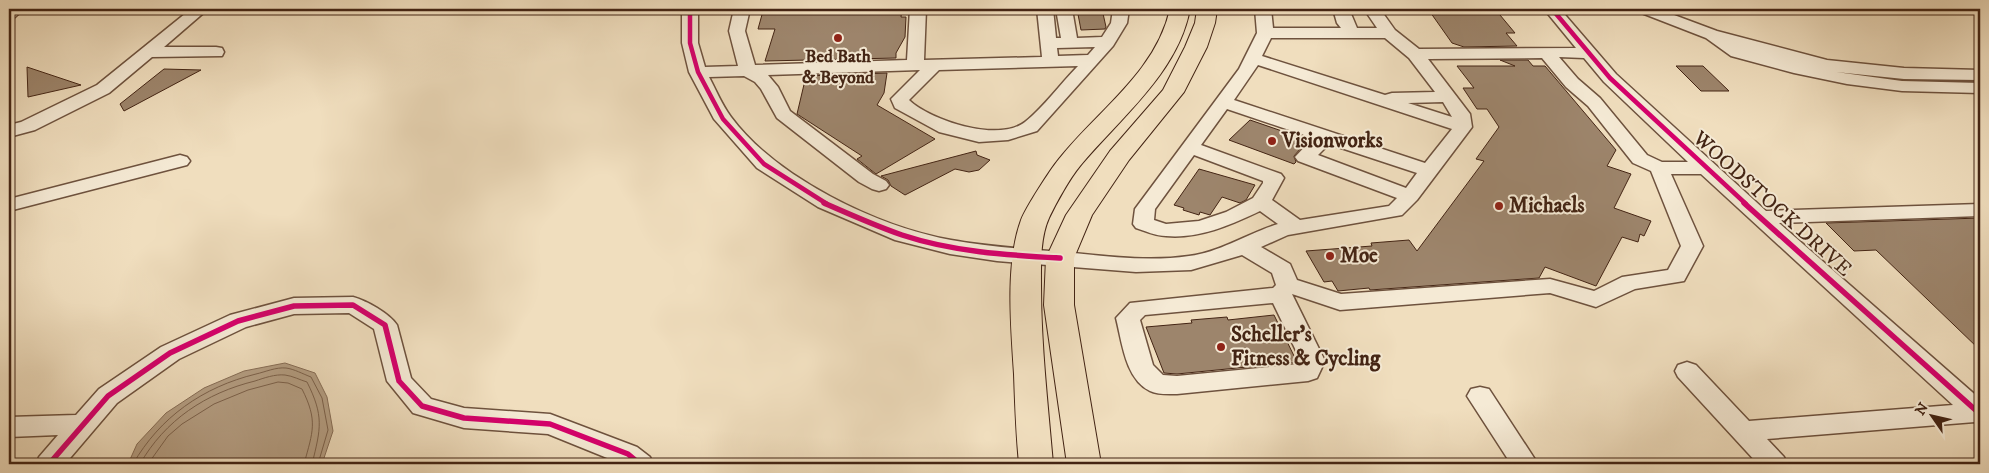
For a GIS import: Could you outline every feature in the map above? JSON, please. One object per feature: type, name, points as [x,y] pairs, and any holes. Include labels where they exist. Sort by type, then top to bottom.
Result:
[{"type":"main road","points":[[1036,464],[1026,321],[1028,256],[1035,219],[1068,164],[1136,88],[1165,51],[1176,28],[1180,9]]},
{"type":"main road","points":[[1084,464],[1060,305],[1060,258],[1084,207],[1119,156],[1173,92],[1196,47],[1205,23],[1207,9]]},
{"type":"street","points":[[9,14],[16,9]]},
{"type":"street","points":[[9,131],[28,126],[103,89],[200,9]]},
{"type":"street","points":[[690,9],[690,43],[698,72],[722,119],[764,164],[825,203],[902,235],[950,246],[1028,256],[1136,265],[1190,263],[1244,247],[1283,229],[1395,211],[1410,196],[1463,126],[1461,114],[1415,54],[1389,34],[1372,9]]},
{"type":"street","points":[[742,9],[737,31],[748,71],[762,78],[770,87],[783,114],[866,178],[879,185]]},
{"type":"street","points":[[918,9],[914,62],[928,65]]},
{"type":"street","points":[[1045,9],[1051,61]]},
{"type":"street","points":[[1064,9],[1070,42]]},
{"type":"street","points":[[928,65],[900,98],[901,104],[946,128],[979,136],[1008,134],[1030,127],[1093,60],[1107,42],[1121,16],[1121,9]]},
{"type":"street","points":[[1189,147],[1274,178],[1273,183],[1261,202],[1233,216],[1202,227],[1166,230],[1143,224],[1145,209],[1189,147],[1223,102],[1253,58],[1264,33],[1263,9]]},
{"type":"street","points":[[1341,9],[1345,23],[1352,34]]},
{"type":"street","name":"WOODSTOCK DRIVE","points":[[1552,9],[1610,78],[1704,168],[1980,413]]},
{"type":"street","points":[[1644,9],[1712,35],[1797,58],[1865,71],[1922,75],[1980,75]]},
{"type":"street","points":[[1264,33],[1389,34]]},
{"type":"street","points":[[1712,35],[1737,52],[1794,68],[1847,79],[1902,86],[1980,88]]},
{"type":"street","points":[[1049,43],[1107,42]]},
{"type":"street","points":[[148,52],[216,52]]},
{"type":"street","points":[[1551,53],[1548,54],[1562,71],[1594,102],[1640,159],[1659,168],[1704,168]]},
{"type":"street","points":[[1415,54],[1589,53]]},
{"type":"street","points":[[1253,58],[1463,126]]},
{"type":"street","points":[[698,72],[1093,60]]},
{"type":"street","points":[[1375,98],[1449,97]]},
{"type":"street","points":[[1223,102],[1429,171]]},
{"type":"street","points":[[1326,136],[1306,158],[1410,196]]},
{"type":"street","points":[[9,205],[180,161]]},
{"type":"street","points":[[1244,247],[1282,269],[1283,290],[1313,361],[1308,372],[1177,386],[1157,384],[1142,369],[1128,318],[1138,308],[1283,290],[1340,302],[1550,286],[1596,299],[1630,282],[1676,276],[1692,246],[1659,168]]},
{"type":"street","points":[[1261,202],[1296,227]]},
{"type":"street","points":[[1760,217],[1980,210]]},
{"type":"street","points":[[49,464],[108,396],[170,353],[238,321],[294,306],[353,305],[385,325],[399,381],[422,406],[464,418],[550,424],[628,454],[640,464]]},
{"type":"street","points":[[1687,371],[1774,464]]},
{"type":"street","points":[[1480,396],[1525,464]]},
{"type":"street","points":[[1742,430],[1980,413]]},
{"type":"street","points":[[9,427],[83,425]]},
{"type":"water","points":[[285,363],[315,373],[327,397],[333,431],[322,464],[128,464],[137,444],[166,413],[204,388],[244,371]]},
{"type":"building","name":"Bed Bath & Beyond","points":[[779,9],[902,9],[901,17],[906,17],[905,37],[896,53],[896,58],[765,61],[775,29],[758,29],[763,11],[779,11]]},
{"type":"building","points":[[1077,9],[1102,9],[1105,29],[1081,30]]},
{"type":"building","points":[[1428,9],[1495,9],[1515,33],[1506,33],[1517,46],[1464,47],[1452,43]]},
{"type":"building","points":[[1500,60],[1528,60],[1533,66],[1545,66],[1616,150],[1607,166],[1631,174],[1614,208],[1651,221],[1644,236],[1640,234],[1638,242],[1622,237],[1596,286],[1545,267],[1539,278],[1370,290],[1369,288],[1338,291],[1332,281],[1324,282],[1306,251],[1372,246],[1371,243],[1409,240],[1417,251],[1484,161],[1476,159],[1499,127],[1487,109],[1477,109],[1463,88],[1474,88],[1457,66],[1515,66]]},
{"type":"building","points":[[1676,66],[1703,66],[1729,91],[1701,91]]},
{"type":"building","points":[[27,67],[81,85],[28,97]]},
{"type":"building","points":[[164,69],[201,70],[124,111],[120,104]]},
{"type":"building","points":[[887,73],[884,93],[877,105],[935,139],[876,174],[857,159],[862,156],[797,114],[806,76]]},
{"type":"building","name":"Visionworks","points":[[1250,120],[1308,140],[1294,156],[1296,162],[1294,164],[1229,140]]},
{"type":"building","points":[[976,151],[977,155],[990,160],[979,170],[969,172],[955,169],[905,195],[891,186],[888,180],[881,176]]},
{"type":"building","points":[[1199,169],[1255,185],[1246,200],[1240,203],[1222,197],[1210,215],[1200,212],[1199,215],[1174,205]]},
{"type":"building","points":[[1980,218],[1980,350],[1876,250],[1854,251],[1826,223]]},
{"type":"building","name":"Scheller's Fitness & Cycling","points":[[1274,315],[1297,362],[1177,374],[1164,373],[1146,327],[1192,323],[1191,320],[1227,317],[1228,320]]},
{"type":"cycle path","points":[[690,9],[690,43],[698,72],[723,119],[764,164],[825,203],[902,235],[950,247],[997,254],[1060,258]]},
{"type":"cycle path","points":[[1552,9],[1610,78],[1700,163],[1980,414]]},
{"type":"cycle path","points":[[49,464],[108,396],[170,353],[238,321],[294,306],[353,305],[385,325],[399,381],[422,406],[464,418],[550,424],[628,454],[640,464]]},
{"type":"place","name":"Bed Bath & Beyond","points":[[838,38]]},
{"type":"place","name":"Visionworks","points":[[1272,141]]},
{"type":"place","name":"Michaels","points":[[1499,206]]},
{"type":"place","name":"Moe","points":[[1330,256]]},
{"type":"place","name":"Scheller's Fitness & Cycling","points":[[1221,347]]}]
